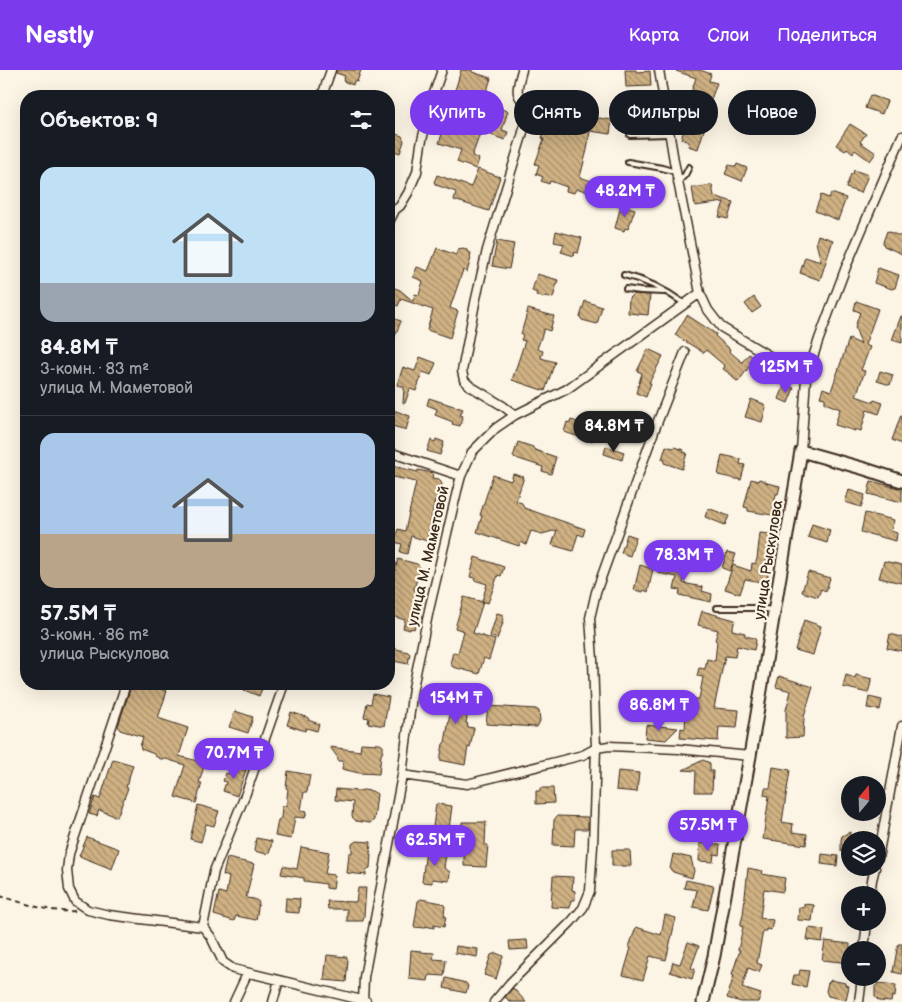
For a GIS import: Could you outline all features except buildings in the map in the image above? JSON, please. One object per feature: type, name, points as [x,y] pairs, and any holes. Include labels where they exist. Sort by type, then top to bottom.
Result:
[{"type":"street","points":[[324,90],[331,70]]},
{"type":"street","points":[[395,210],[400,206],[408,193],[417,172],[421,144],[442,70]]},
{"type":"street","points":[[515,415],[470,386],[464,380],[462,371],[487,250],[529,108],[520,100],[517,91],[522,70]]},
{"type":"street","points":[[659,70],[662,90]]},
{"type":"street","points":[[670,135],[700,293],[708,310],[721,327],[806,378]]},
{"type":"street","name":"улица Рыскулова","points":[[703,1002],[714,956],[775,610],[801,451],[806,378],[846,267],[902,136]]},
{"type":"street","name":"улица М. Маметовой","points":[[365,1001],[364,977],[402,775],[413,688],[457,490],[472,452],[496,428],[515,415],[567,389],[700,293]]},
{"type":"street","points":[[494,1002],[583,908],[590,890],[596,748],[590,618],[596,592],[685,352]]},
{"type":"street","points":[[801,451],[902,481]]},
{"type":"street","points":[[395,454],[462,476]]},
{"type":"street","points":[[124,690],[70,854],[67,870],[69,889],[75,901],[88,910],[143,920],[203,927],[211,937],[223,962],[233,970],[365,1001]]},
{"type":"street","points":[[203,927],[214,871],[246,793],[282,690]]},
{"type":"street","points":[[883,831],[902,726]]},
{"type":"street","points":[[402,775],[467,784],[583,755],[596,748],[609,746],[679,749],[750,756]]},
{"type":"street","points":[[234,1002],[247,974]]},
{"type":"street","points":[[273,1002],[278,980]]},
{"type":"street","points":[[860,1002],[861,986]]},
{"type":"lane","points":[[628,162],[676,172]]},
{"type":"lane","points":[[678,182],[685,175],[689,167]]},
{"type":"lane","points":[[624,275],[648,282],[685,304]]},
{"type":"lane","points":[[626,289],[666,292]]},
{"type":"lane","points":[[717,608],[775,610]]},
{"type":"path","points":[[0,896],[39,908],[69,912],[88,910]]}]
